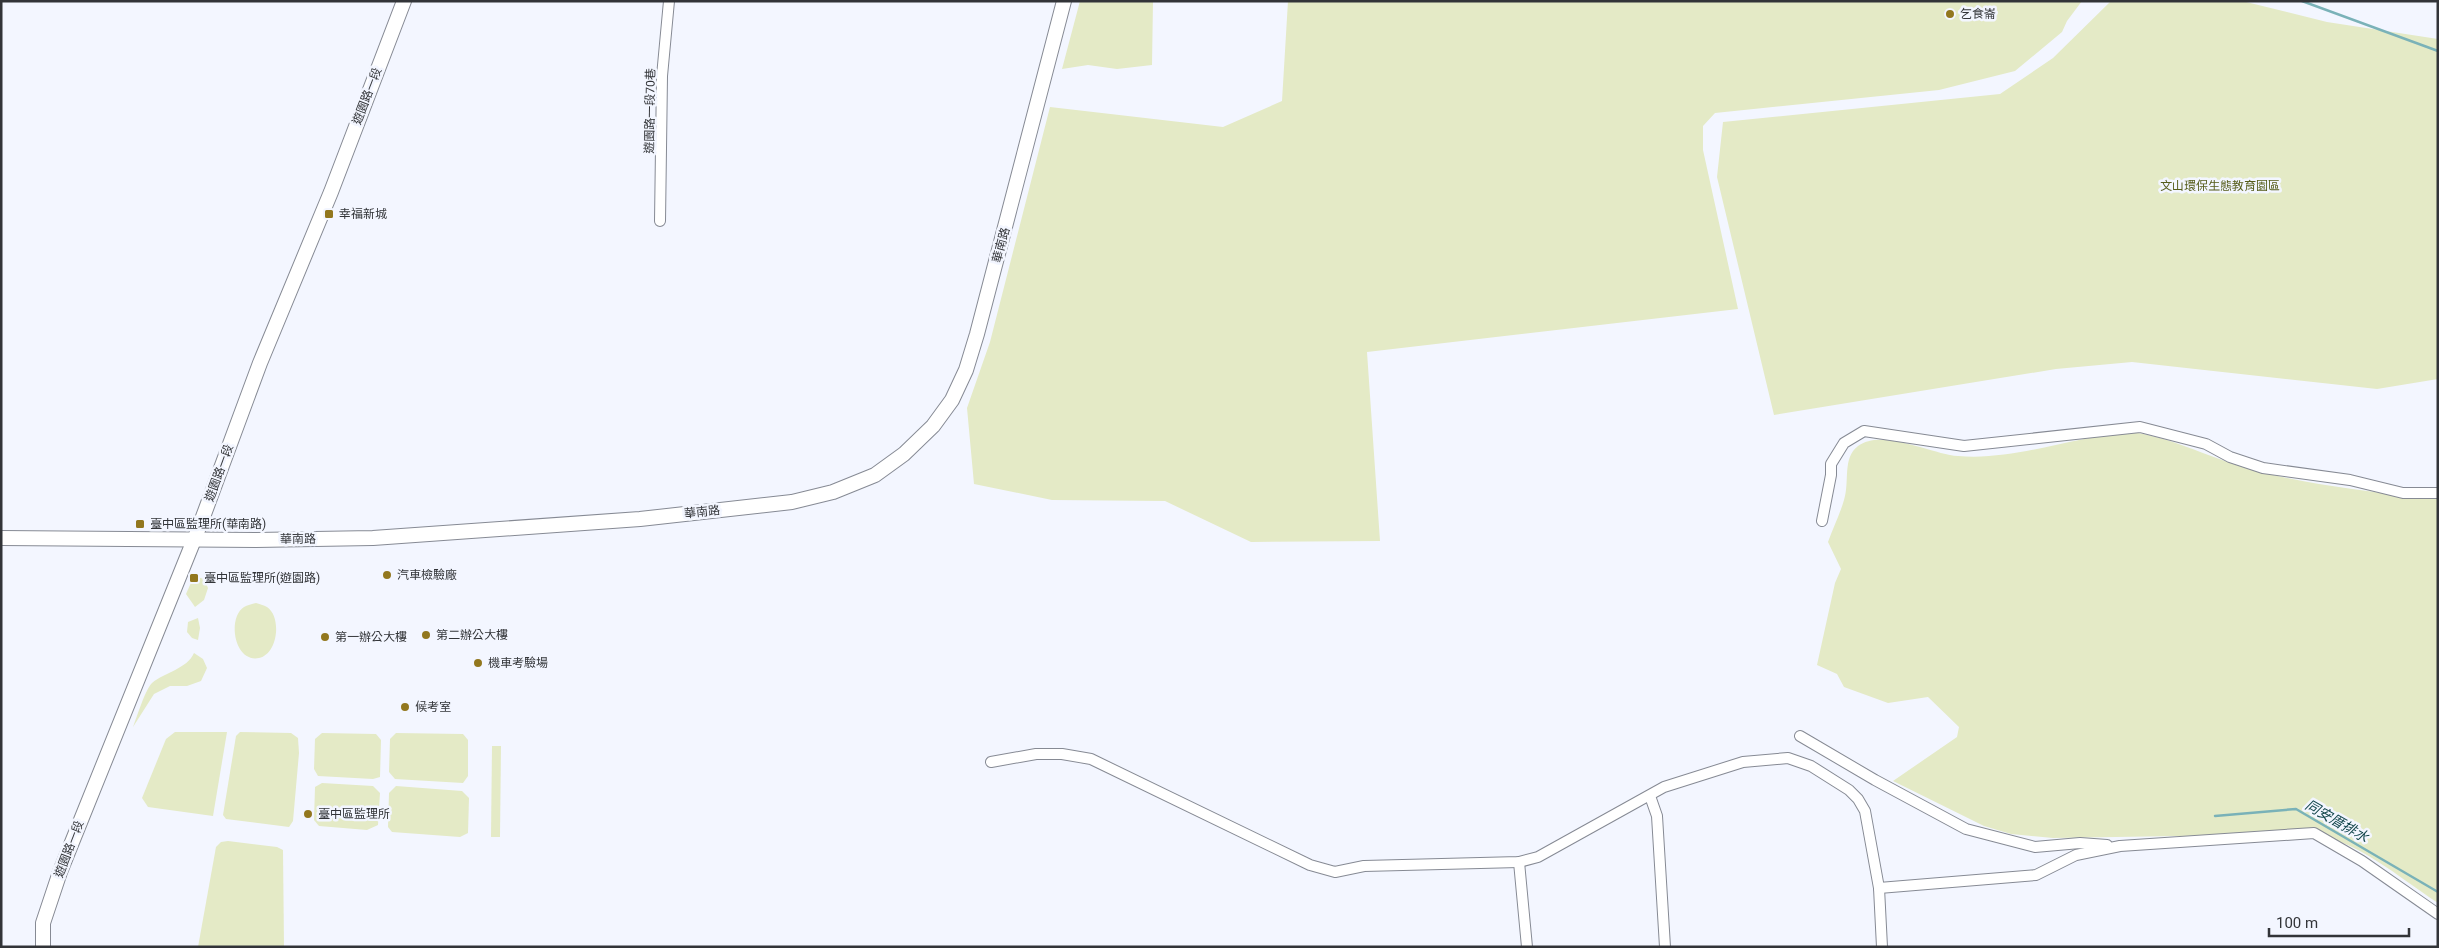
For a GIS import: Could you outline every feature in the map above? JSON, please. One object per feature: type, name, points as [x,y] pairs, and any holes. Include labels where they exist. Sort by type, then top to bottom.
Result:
[{"type":"street","name":"遊園路一段","points":[[43,947],[43,923],[48,905],[193,540],[260,363],[331,192],[404,1]]},
{"type":"street","name":"遊園路一段70巷","points":[[660,221],[662,76],[670,1]]},
{"type":"street","name":"華南路","points":[[1,538],[193,540],[373,538],[640,519],[792,502],[832,492],[875,475],[904,454],[933,426],[952,400],[966,370],[978,334],[1064,1]]},
{"type":"street","points":[[1822,521],[1832,475],[1831,464],[1844,443],[1864,431],[1964,446],[2140,428],[2206,444],[2230,457],[2263,468],[2350,480],[2403,494],[2438,493]]},
{"type":"street","points":[[1800,736],[1875,780],[1966,828],[2035,847],[2080,843],[2120,846],[2314,833],[2362,861],[2438,914]]},
{"type":"street","points":[[990,762],[1036,754],[1062,754],[1091,759],[1310,865],[1335,872],[1364,866],[1519,862],[1538,857],[1664,787],[1743,762],[1788,758],[1810,766],[1849,790],[1865,811],[1879,888],[1882,947]]},
{"type":"street","points":[[1650,796],[1657,816],[1665,947]]},
{"type":"street","points":[[1879,888],[2036,875],[2076,856],[2120,846]]},
{"type":"street","points":[[1519,862],[1526,947]]},
{"type":"green space","points":[[1080,1],[1153,1],[1152,65],[1117,69],[1088,65],[1062,69]]},
{"type":"green space","points":[[1288,1],[2082,1],[2067,21],[2062,32],[2015,71],[1939,90],[1715,113],[1703,126],[1703,150],[1738,309],[1367,352],[1380,541],[1251,542],[1165,501],[1052,500],[974,484],[967,408],[990,342],[1050,107],[1223,127],[1282,101]]},
{"type":"green space","name":"文山環保生態教育園區","points":[[2111,1],[2242,1],[2327,22],[2438,39],[2438,379],[2377,389],[2132,362],[2056,369],[1774,415],[1717,177],[1723,122],[2000,94],[2053,58]]},
{"type":"green space","points":[[2131,432],[2174,442],[2229,463],[2286,478],[2419,498],[2438,497],[2438,903],[2362,852],[2329,838],[2311,834],[2053,838],[2011,834],[1984,826],[1893,781],[1957,737],[1959,727],[1928,697],[1888,703],[1844,687],[1837,674],[1817,665],[1835,583],[1841,569],[1828,542],[1846,493],[1850,457],[1858,446],[1868,441],[1893,441],[1947,454],[1980,457],[2023,452],[2088,438]]},
{"type":"green space","points":[[194,576],[204,579],[208,588],[204,600],[195,607],[186,594]]},
{"type":"green space","points":[[256,603],[266,606],[272,612],[275,619],[276,635],[274,643],[265,655],[259,658],[250,658],[239,647],[235,629],[239,613],[245,606]]},
{"type":"green space","points":[[198,618],[200,628],[198,640],[192,638],[187,632],[188,622]]},
{"type":"green space","points":[[194,653],[203,659],[207,668],[201,681],[187,686],[170,686],[154,694],[133,727],[149,686],[157,679],[181,667]]},
{"type":"green space","points":[[175,732],[227,732],[213,816],[148,807],[142,798],[166,739]]},
{"type":"green space","points":[[240,732],[291,733],[298,738],[299,753],[293,821],[289,827],[226,819],[223,815],[236,736]]},
{"type":"green space","points":[[322,733],[376,734],[381,740],[380,777],[373,779],[318,776],[314,769],[315,739]]},
{"type":"green space","points":[[396,733],[463,734],[468,740],[468,776],[463,783],[395,779],[389,772],[390,739]]},
{"type":"green space","points":[[492,746],[501,746],[500,837],[491,837]]},
{"type":"green space","points":[[322,783],[373,786],[380,793],[378,825],[367,830],[319,826],[314,820],[315,787]]},
{"type":"green space","points":[[396,786],[462,791],[469,798],[468,833],[460,837],[392,832],[388,827],[389,793]]},
{"type":"green space","points":[[228,841],[277,847],[283,850],[284,947],[198,947],[216,847],[221,842]]},
{"type":"waterway","points":[[2302,1],[2438,51]]},
{"type":"waterway","name":"同安厝排水","points":[[2215,816],[2296,809],[2438,892]]},
{"type":"place","name":"乞食崙","points":[[1950,14]]},
{"type":"place","name":"幸福新城","points":[[329,214]]},
{"type":"place","name":"臺中區監理所(華南路)","points":[[140,524]]},
{"type":"place","name":"汽車檢驗廠","points":[[387,575]]},
{"type":"place","name":"臺中區監理所(遊園路)","points":[[194,578]]},
{"type":"place","name":"第二辦公大樓","points":[[426,635]]},
{"type":"place","name":"第一辦公大樓","points":[[325,637]]},
{"type":"place","name":"機車考驗場","points":[[478,663]]},
{"type":"place","name":"候考室","points":[[405,707]]},
{"type":"place","name":"臺中區監理所","points":[[308,814]]}]
